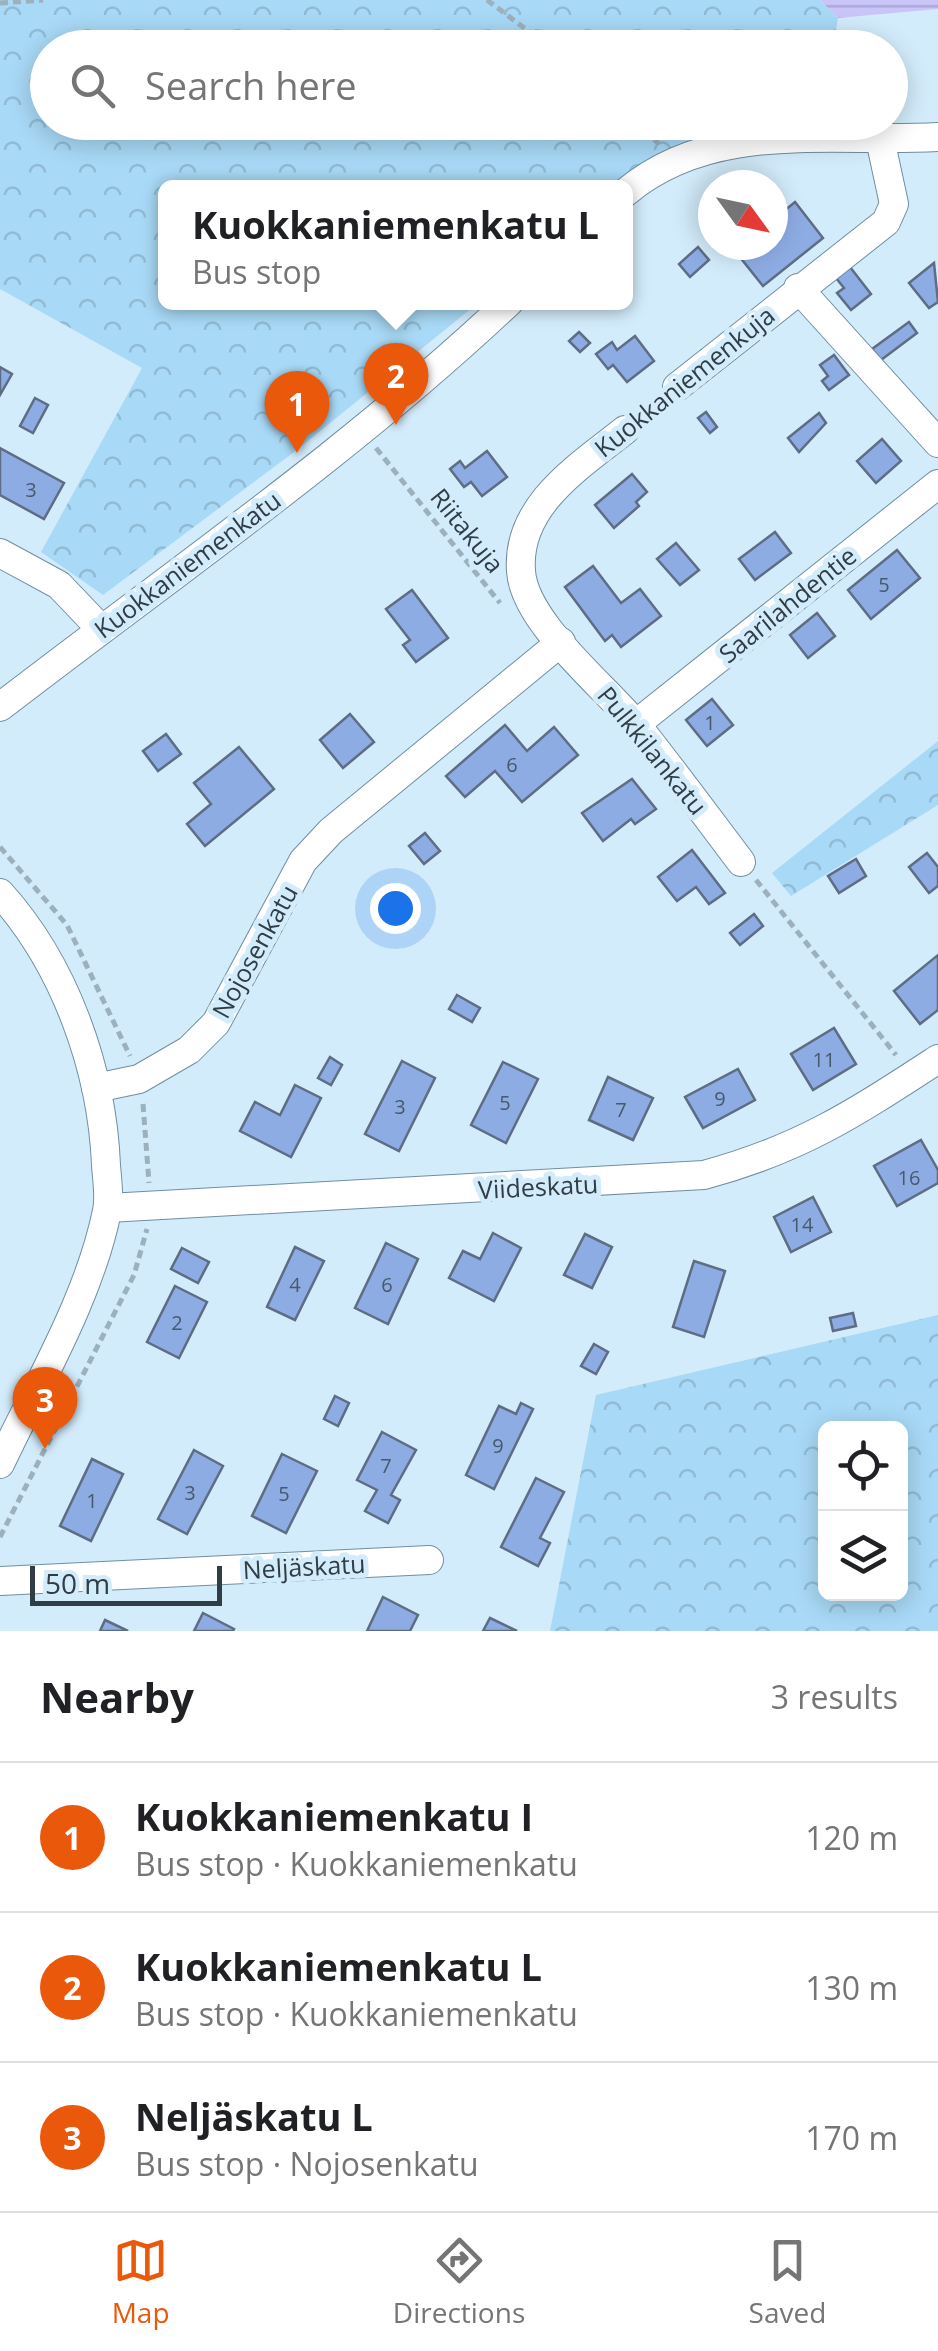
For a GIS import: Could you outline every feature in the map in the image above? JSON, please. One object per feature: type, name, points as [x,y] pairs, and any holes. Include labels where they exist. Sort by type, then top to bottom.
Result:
[{"type":"street","points":[[908,139],[938,137]]},
{"type":"street","points":[[633,187],[676,159],[722,144],[880,140]]},
{"type":"street","name":"Kuokkaniemenkuja","points":[[678,387],[886,222],[894,204],[880,140]]},
{"type":"street","points":[[798,288],[938,443]]},
{"type":"street","name":"Kuokkaniemenkatu","points":[[0,707],[361,430],[443,364],[500,310]]},
{"type":"street","name":"Kuokkaniemenkuja","points":[[561,642],[531,604],[520,572],[527,531],[550,490],[625,430]]},
{"type":"street","name":"Saarilahdentie","points":[[636,724],[938,484]]},
{"type":"street","points":[[0,554],[59,586],[100,629]]},
{"type":"street","name":"Pulkkilankatu","points":[[561,642],[636,724],[742,862]]},
{"type":"street","name":"Nojosenkatu","points":[[96,1088],[139,1079],[190,1050],[216,1023],[303,861],[331,831],[561,642]]},
{"type":"street","points":[[0,892],[38,942],[61,986],[96,1088],[108,1208],[90,1267],[0,1464]]},
{"type":"street","name":"Viideskatu","points":[[108,1208],[704,1175],[770,1157],[840,1123],[938,1059]]},
{"type":"street","name":"Neljäskatu","points":[[0,1581],[429,1560]]},
{"type":"path","points":[[0,2],[43,0]]},
{"type":"path","points":[[487,0],[527,30]]},
{"type":"path","name":"Riitakuja","points":[[361,430],[507,610]]},
{"type":"path","points":[[742,862],[912,1076]]},
{"type":"green space","points":[[0,0],[820,0],[838,18],[836,30],[30,30],[30,140],[691,140],[648,161],[622,180],[158,180],[158,310],[469,310],[298,449],[103,595],[41,552],[142,368],[0,289]]},
{"type":"green space","points":[[938,741],[938,805],[791,896],[772,873]]},
{"type":"green space","points":[[938,1315],[938,1631],[550,1631],[596,1395]]},
{"type":"shaded area","points":[[820,0],[938,0],[938,9],[838,18]]},
{"type":"building","points":[[795,202],[823,238],[763,286],[742,260],[788,260],[788,208]]},
{"type":"building","points":[[698,247],[698,260],[709,260],[690,277],[679,264]]},
{"type":"building","points":[[934,263],[938,302],[929,308],[909,283]]},
{"type":"building","points":[[850,267],[871,294],[851,310],[837,293],[844,288],[836,278]]},
{"type":"building","points":[[909,322],[917,333],[881,360],[872,349]]},
{"type":"building","points":[[579,332],[590,343],[580,352],[569,341]]},
{"type":"building","points":[[635,336],[654,361],[627,382],[613,365],[608,369],[596,354],[612,342],[617,350]]},
{"type":"building","points":[[834,355],[849,375],[829,390],[822,381],[828,376],[820,365]]},
{"type":"building","points":[[0,367],[12,374],[0,395]]},
{"type":"building","points":[[35,398],[48,405],[33,433],[20,426]]},
{"type":"building","points":[[706,412],[717,427],[710,433],[698,418]]},
{"type":"building","points":[[819,413],[826,423],[799,452],[788,438]]},
{"type":"building","points":[[882,439],[901,461],[876,483],[857,461]]},
{"type":"building","points":[[0,448],[64,483],[44,519],[0,495]]},
{"type":"building","points":[[487,451],[507,477],[482,496],[471,482],[464,487],[450,469],[460,461],[465,468]]},
{"type":"building","points":[[632,474],[647,492],[636,502],[639,506],[614,528],[595,505]]},
{"type":"building","points":[[775,532],[791,553],[755,580],[739,559]]},
{"type":"building","points":[[676,543],[699,570],[680,585],[657,559]]},
{"type":"building","points":[[897,550],[920,578],[871,619],[848,590]]},
{"type":"building","points":[[593,566],[621,603],[640,589],[661,616],[621,647],[612,635],[605,641],[565,587]]},
{"type":"building","points":[[412,590],[448,638],[416,662],[403,645],[410,640],[386,609]]},
{"type":"building","points":[[817,613],[835,636],[808,658],[790,635]]},
{"type":"building","points":[[712,699],[733,725],[707,746],[686,720]]},
{"type":"building","points":[[350,714],[374,742],[343,768],[320,740]]},
{"type":"building","points":[[505,725],[527,751],[554,727],[578,755],[522,802],[495,771],[465,797],[446,776]]},
{"type":"building","points":[[166,734],[181,754],[158,771],[143,751]]},
{"type":"building","points":[[239,747],[274,789],[205,846],[187,824],[211,804],[194,783]]},
{"type":"building","points":[[632,779],[656,809],[635,824],[631,819],[603,841],[582,813]]},
{"type":"building","points":[[425,833],[440,851],[424,864],[409,846]]},
{"type":"building","points":[[692,850],[725,893],[709,904],[696,887],[677,901],[658,877]]},
{"type":"building","points":[[927,853],[938,867],[938,886],[929,893],[909,867]]},
{"type":"building","points":[[856,859],[866,876],[839,893],[828,876]]},
{"type":"building","points":[[754,914],[763,926],[740,945],[730,933]]},
{"type":"building","points":[[938,955],[938,1010],[920,1024],[894,991]]},
{"type":"building","points":[[457,995],[480,1008],[472,1022],[449,1009]]},
{"type":"building","points":[[834,1028],[856,1064],[813,1090],[791,1054]]},
{"type":"building","points":[[330,1057],[342,1065],[331,1085],[318,1078]]},
{"type":"building","points":[[402,1061],[435,1078],[399,1151],[365,1134]]},
{"type":"building","points":[[503,1062],[538,1079],[506,1143],[471,1125]]},
{"type":"building","points":[[738,1069],[755,1100],[703,1128],[685,1097]]},
{"type":"building","points":[[608,1077],[653,1098],[633,1140],[589,1120]]},
{"type":"building","points":[[295,1085],[321,1098],[291,1157],[240,1131],[255,1102],[280,1115]]},
{"type":"building","points":[[921,1140],[938,1170],[938,1183],[897,1206],[874,1166]]},
{"type":"building","points":[[813,1197],[831,1232],[791,1252],[774,1217]]},
{"type":"building","points":[[493,1233],[521,1248],[494,1301],[449,1278],[463,1251],[480,1259]]},
{"type":"building","points":[[585,1234],[612,1247],[592,1288],[564,1275]]},
{"type":"building","points":[[386,1243],[418,1259],[388,1324],[355,1308]]},
{"type":"building","points":[[295,1247],[324,1261],[295,1320],[267,1307]]},
{"type":"building","points":[[182,1248],[209,1262],[198,1283],[171,1269]]},
{"type":"building","points":[[694,1261],[725,1271],[704,1337],[673,1327]]},
{"type":"building","points":[[175,1286],[207,1302],[179,1358],[147,1342]]},
{"type":"building","points":[[853,1313],[856,1326],[833,1331],[830,1318]]},
{"type":"building","points":[[594,1344],[608,1352],[596,1374],[581,1366]]},
{"type":"building","points":[[335,1396],[349,1403],[338,1426],[324,1419]]},
{"type":"building","points":[[521,1403],[533,1409],[494,1489],[466,1475],[499,1406],[516,1414]]},
{"type":"building","points":[[382,1432],[416,1450],[391,1495],[400,1500],[388,1523],[365,1511],[377,1490],[357,1480]]},
{"type":"building","points":[[194,1450],[223,1466],[187,1534],[158,1519]]},
{"type":"building","points":[[282,1454],[317,1471],[286,1533],[252,1516]]},
{"type":"building","points":[[92,1459],[123,1474],[91,1541],[60,1526]]},
{"type":"building","points":[[536,1478],[564,1492],[540,1538],[550,1543],[538,1566],[501,1547]]},
{"type":"building","points":[[383,1597],[418,1615],[410,1631],[367,1631]]},
{"type":"building","points":[[203,1613],[234,1629],[233,1631],[194,1631]]},
{"type":"building","points":[[490,1618],[517,1631],[483,1631]]},
{"type":"building","points":[[105,1620],[128,1631],[100,1631]]},
{"type":"place","name":"Kuokkaniemenkatu L","points":[[396,425]]},
{"type":"place","name":"Kuokkaniemenkatu I","points":[[297,453]]},
{"type":"place","name":"Neljäskatu L","points":[[45,1449]]}]
